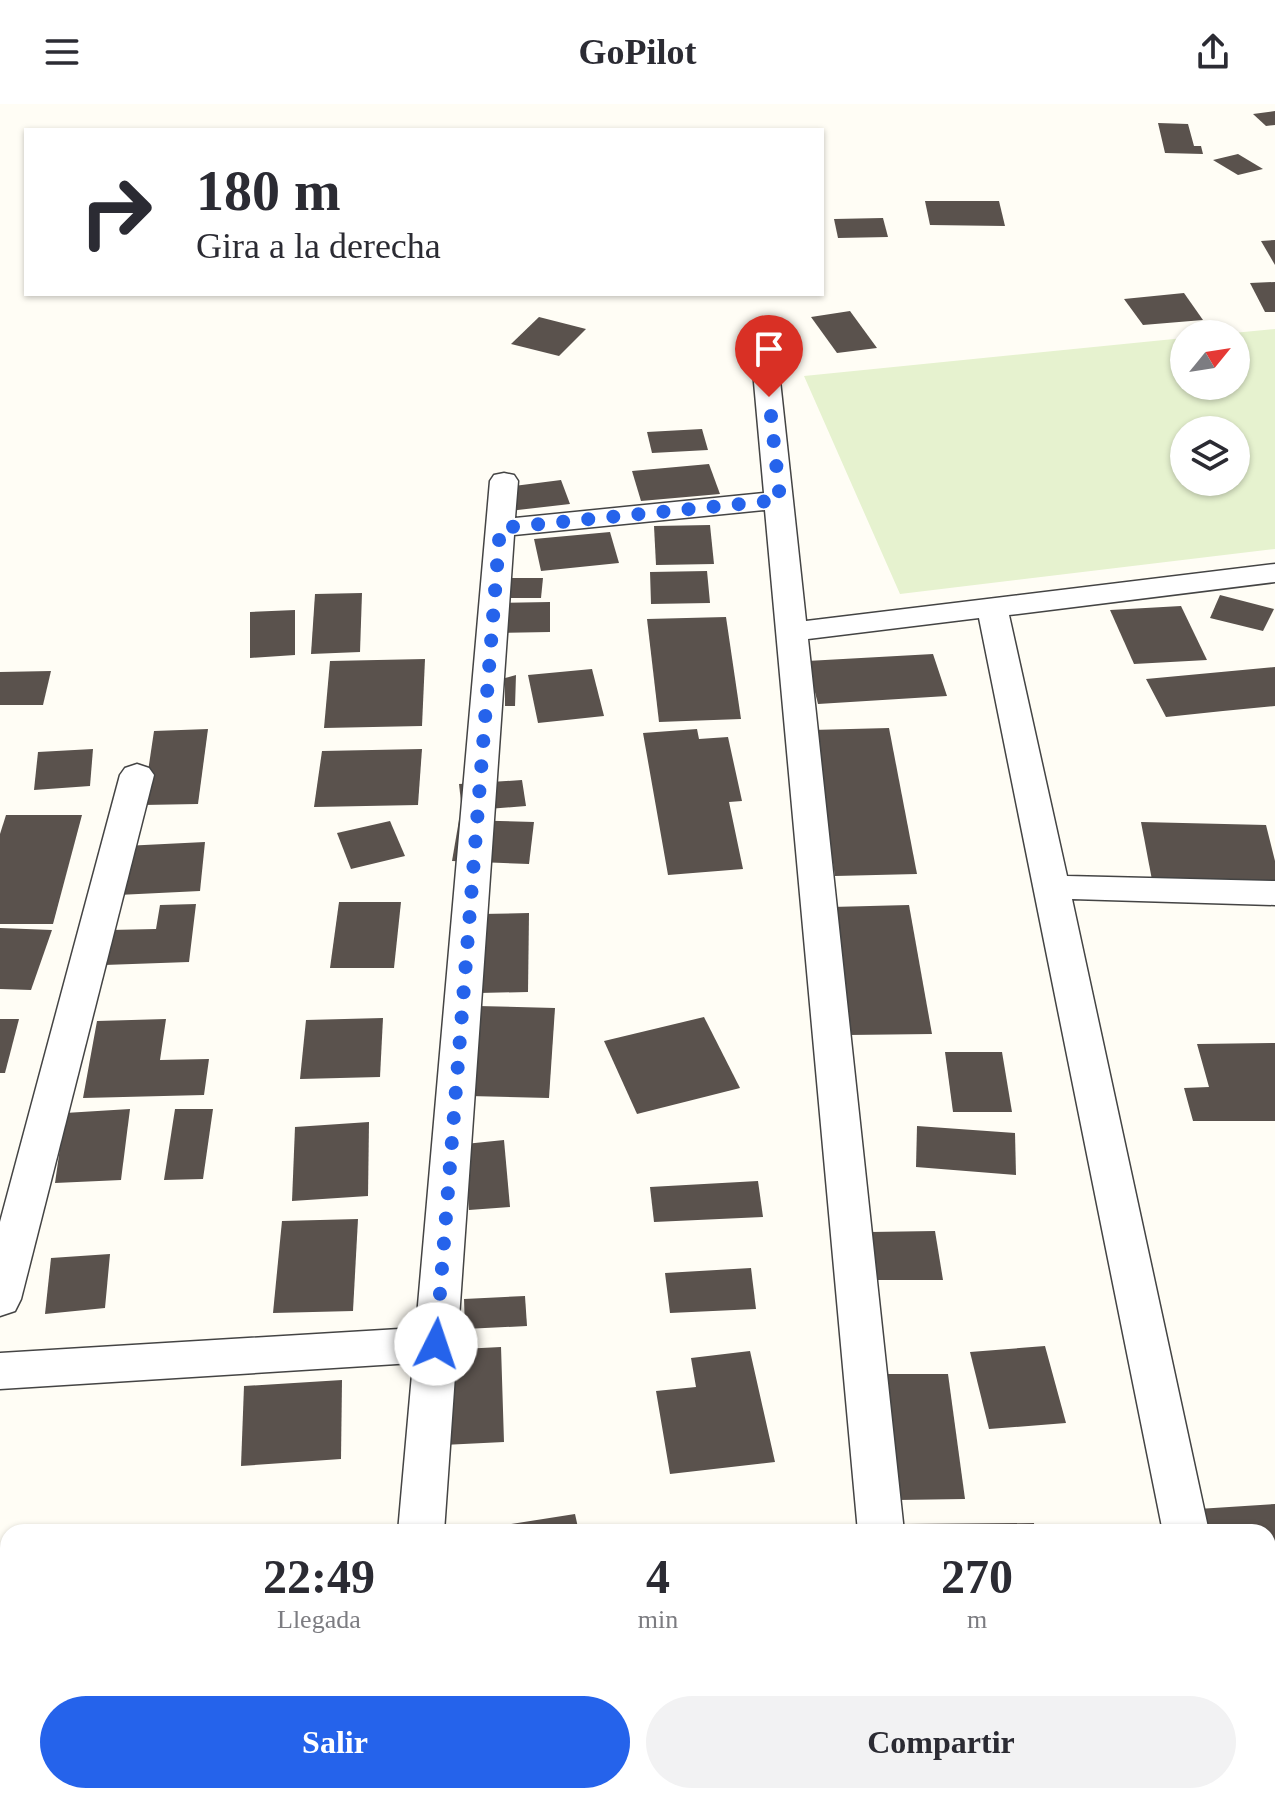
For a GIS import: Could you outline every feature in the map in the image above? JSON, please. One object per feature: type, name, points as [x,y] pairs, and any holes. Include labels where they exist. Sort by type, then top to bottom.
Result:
[{"type":"street","points":[[766,371],[880,1524]]},
{"type":"street","points":[[422,1524],[504,481]]},
{"type":"street","points":[[500,528],[780,500]]},
{"type":"street","points":[[792,632],[1275,573]]},
{"type":"street","points":[[992,607],[1184,1524]]},
{"type":"street","points":[[0,1299],[137,775]]},
{"type":"street","points":[[1052,887],[1275,893]]},
{"type":"street","points":[[0,1371],[436,1344]]},
{"type":"green space","points":[[1275,329],[1275,549],[900,594],[804,376],[1170,339],[1170,400],[1250,400],[1250,331]]},
{"type":"building","points":[[1275,111],[1275,125],[1266,126],[1253,114]]},
{"type":"building","points":[[1158,123],[1188,124],[1194,146],[1201,146],[1203,154],[1165,153]]},
{"type":"building","points":[[1238,154],[1263,169],[1238,175],[1213,160]]},
{"type":"building","points":[[925,201],[999,201],[1005,226],[930,225]]},
{"type":"building","points":[[883,218],[888,237],[838,238],[834,219]]},
{"type":"building","points":[[1275,240],[1275,265],[1261,241]]},
{"type":"building","points":[[1275,282],[1275,312],[1265,312],[1250,283]]},
{"type":"building","points":[[1184,293],[1203,320],[1170,320],[1170,323],[1143,325],[1124,299]]},
{"type":"building","points":[[850,311],[877,348],[837,353],[811,317]]},
{"type":"building","points":[[539,317],[586,329],[559,356],[511,344]]},
{"type":"building","points":[[702,429],[708,450],[652,453],[647,432]]},
{"type":"building","points":[[709,464],[720,494],[641,501],[632,471]]},
{"type":"building","points":[[561,480],[570,504],[509,511],[514,486]]},
{"type":"building","points":[[710,525],[714,564],[656,565],[654,526]]},
{"type":"building","points":[[610,532],[619,563],[541,571],[534,539]]},
{"type":"building","points":[[707,571],[710,603],[651,604],[650,572]]},
{"type":"building","points":[[505,578],[543,578],[541,598],[503,598]]},
{"type":"building","points":[[362,593],[360,652],[311,654],[315,594]]},
{"type":"building","points":[[1220,595],[1274,609],[1263,631],[1210,618]]},
{"type":"building","points":[[550,602],[550,632],[501,633],[501,603]]},
{"type":"building","points":[[1181,606],[1207,660],[1134,664],[1110,610]]},
{"type":"building","points":[[295,610],[295,655],[250,658],[250,612]]},
{"type":"building","points":[[726,617],[741,719],[659,722],[647,619]]},
{"type":"building","points":[[933,654],[947,696],[818,704],[807,661]]},
{"type":"building","points":[[425,659],[422,726],[324,728],[330,661]]},
{"type":"building","points":[[1275,667],[1275,706],[1166,717],[1146,679]]},
{"type":"building","points":[[592,669],[604,716],[538,723],[528,675]]},
{"type":"building","points":[[51,671],[43,705],[0,705],[0,672]]},
{"type":"building","points":[[516,675],[515,706],[505,706],[505,678]]},
{"type":"building","points":[[889,728],[917,874],[835,876],[812,730]]},
{"type":"building","points":[[208,729],[198,804],[143,805],[154,731]]},
{"type":"building","points":[[697,729],[699,739],[728,737],[742,801],[729,802],[743,869],[668,875],[643,733]]},
{"type":"building","points":[[93,749],[90,786],[34,790],[38,752]]},
{"type":"building","points":[[422,749],[418,805],[314,807],[322,751]]},
{"type":"building","points":[[522,780],[526,806],[462,811],[459,784]]},
{"type":"building","points":[[6,815],[82,815],[53,924],[0,924],[0,834]]},
{"type":"building","points":[[459,820],[534,822],[529,864],[452,861]]},
{"type":"building","points":[[390,821],[405,856],[351,869],[337,833]]},
{"type":"building","points":[[1141,822],[1266,825],[1275,861],[1275,883],[1152,880]]},
{"type":"building","points":[[205,842],[200,891],[118,895],[124,846]]},
{"type":"building","points":[[339,902],[401,902],[394,968],[330,968]]},
{"type":"building","points":[[196,904],[189,962],[104,965],[110,930],[156,929],[160,905]]},
{"type":"building","points":[[909,905],[932,1034],[848,1035],[831,907]]},
{"type":"building","points":[[529,913],[528,992],[479,993],[481,914]]},
{"type":"building","points":[[0,928],[52,930],[31,990],[0,989]]},
{"type":"building","points":[[478,1006],[555,1008],[549,1098],[469,1096]]},
{"type":"building","points":[[704,1017],[740,1088],[637,1114],[604,1041]]},
{"type":"building","points":[[383,1018],[380,1077],[300,1079],[306,1020]]},
{"type":"building","points":[[0,1019],[19,1019],[5,1073],[0,1073]]},
{"type":"building","points":[[166,1019],[160,1060],[209,1059],[204,1095],[83,1098],[97,1021]]},
{"type":"building","points":[[1275,1043],[1275,1121],[1193,1121],[1184,1088],[1209,1087],[1197,1044]]},
{"type":"building","points":[[945,1052],[1002,1052],[1012,1112],[953,1112]]},
{"type":"building","points":[[130,1109],[121,1180],[55,1183],[65,1113]]},
{"type":"building","points":[[175,1109],[213,1109],[203,1179],[164,1180]]},
{"type":"building","points":[[369,1122],[368,1196],[292,1201],[295,1127]]},
{"type":"building","points":[[917,1126],[1015,1133],[1016,1175],[916,1167]]},
{"type":"building","points":[[504,1140],[510,1207],[469,1210],[465,1144]]},
{"type":"building","points":[[758,1181],[763,1217],[654,1222],[650,1187]]},
{"type":"building","points":[[358,1219],[353,1311],[273,1313],[282,1221]]},
{"type":"building","points":[[935,1231],[943,1280],[876,1280],[870,1232]]},
{"type":"building","points":[[110,1254],[105,1308],[45,1314],[51,1258]]},
{"type":"building","points":[[751,1268],[756,1309],[670,1313],[665,1273]]},
{"type":"building","points":[[525,1296],[527,1326],[465,1329],[464,1299]]},
{"type":"building","points":[[1045,1346],[1066,1423],[989,1429],[970,1352]]},
{"type":"building","points":[[501,1347],[504,1442],[443,1445],[442,1350]]},
{"type":"building","points":[[750,1351],[775,1462],[670,1474],[656,1391],[696,1387],[691,1358]]},
{"type":"building","points":[[882,1374],[948,1374],[965,1499],[897,1500]]},
{"type":"building","points":[[342,1380],[341,1459],[241,1466],[244,1386]]},
{"type":"building","points":[[1275,1504],[1275,1524],[1203,1524],[1198,1509]]},
{"type":"building","points":[[575,1514],[577,1524],[511,1524]]},
{"type":"building","points":[[1034,1523],[1034,1524],[903,1524]]},
{"type":"route","points":[[436,1344],[500,528],[780,500],[769,397]]}]
